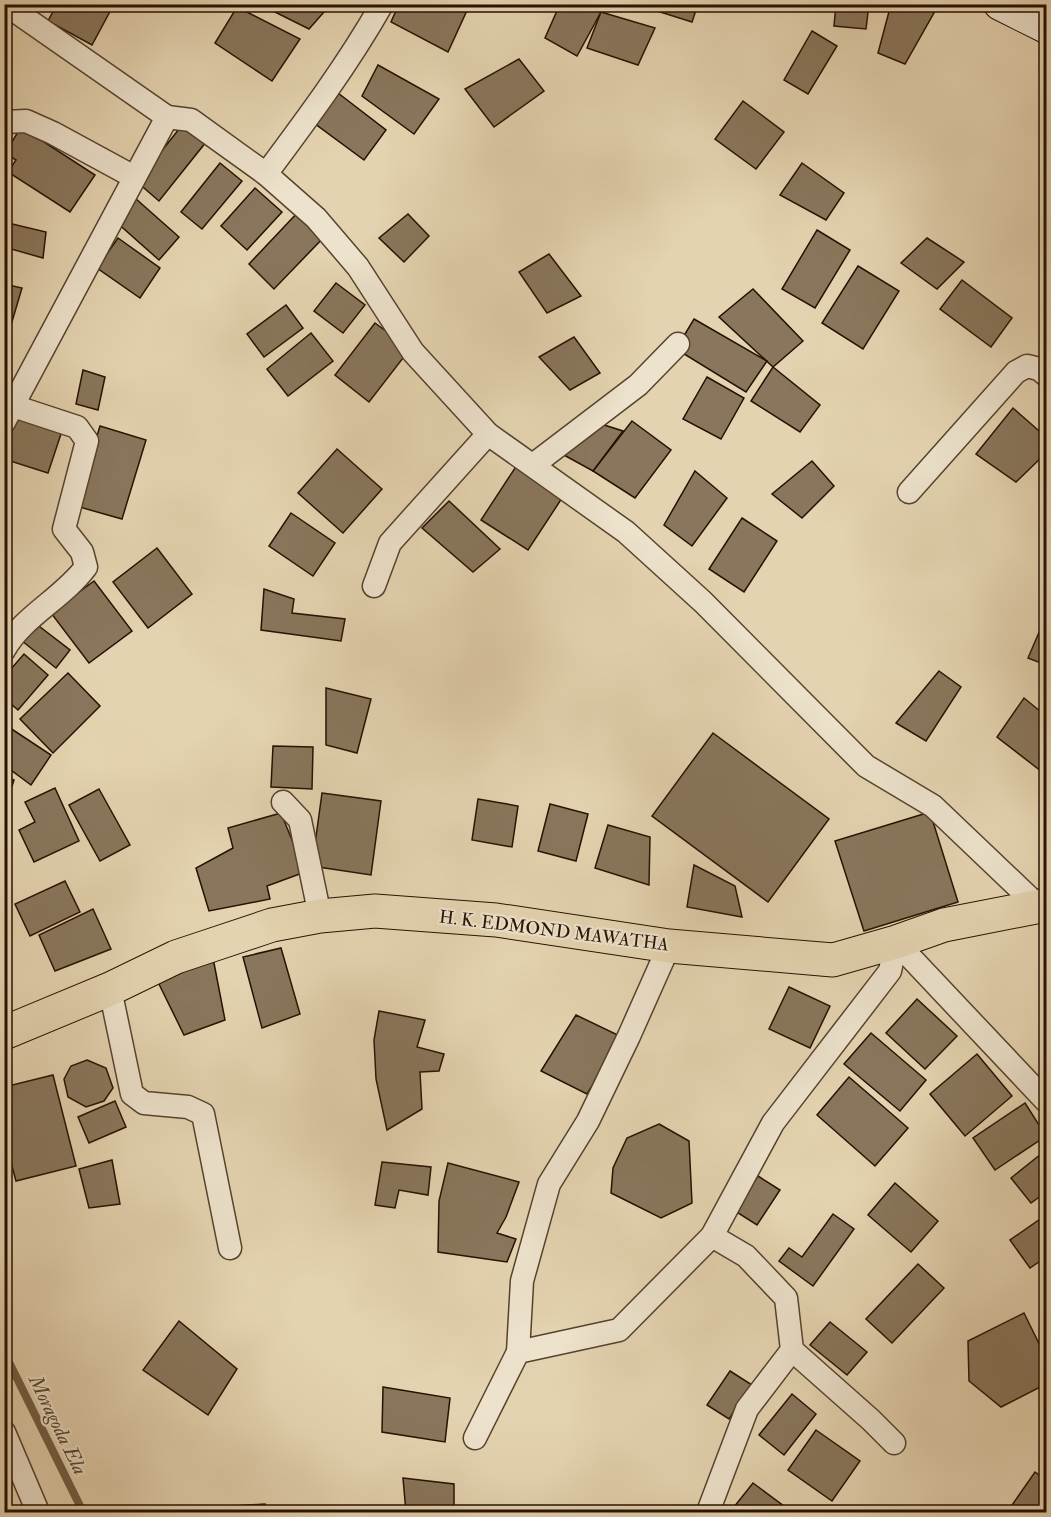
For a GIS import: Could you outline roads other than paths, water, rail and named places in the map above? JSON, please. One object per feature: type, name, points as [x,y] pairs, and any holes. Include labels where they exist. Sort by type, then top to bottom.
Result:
[{"type":"main road","name":"H. K. EDMOND MAWATHA","points":[[4,1033],[110,989],[176,957],[272,925],[320,916],[375,911],[496,920],[669,946],[833,960],[944,925],[1042,905]]},
{"type":"street","points":[[266,174],[319,103],[382,4]]},
{"type":"street","points":[[1000,4],[1044,20]]},
{"type":"street","points":[[15,11],[167,117],[191,120],[266,174],[316,218],[358,267],[413,352],[488,434],[626,532],[703,602],[866,766],[933,806],[1042,905]]},
{"type":"street","points":[[4,650],[12,636],[74,583],[86,567],[82,552],[64,529],[87,441],[76,427],[7,410],[167,117]]},
{"type":"street","points":[[4,122],[26,121],[134,177]]},
{"type":"street","points":[[533,465],[638,385],[678,344]]},
{"type":"street","points":[[909,492],[1016,372],[1027,366],[1039,369],[1047,375]]},
{"type":"street","points":[[374,586],[390,543],[488,434]]},
{"type":"street","points":[[283,802],[300,820],[320,916]]},
{"type":"street","points":[[896,942],[1047,1101]]},
{"type":"street","points":[[518,1352],[620,1330],[712,1236],[773,1123],[890,971],[896,942]]},
{"type":"street","points":[[475,1438],[518,1352],[522,1281],[549,1184],[588,1121],[669,946]]},
{"type":"street","points":[[110,989],[132,1094],[144,1103],[188,1107],[203,1114],[230,1248]]},
{"type":"street","points":[[712,1236],[746,1256],[786,1298],[792,1350],[894,1443]]},
{"type":"street","points":[[708,1512],[747,1409],[792,1350]]},
{"type":"street","points":[[4,1432],[38,1512]]},
{"type":"waterway","name":"Moragoda Ela","points":[[4,1352],[83,1512]]}]
